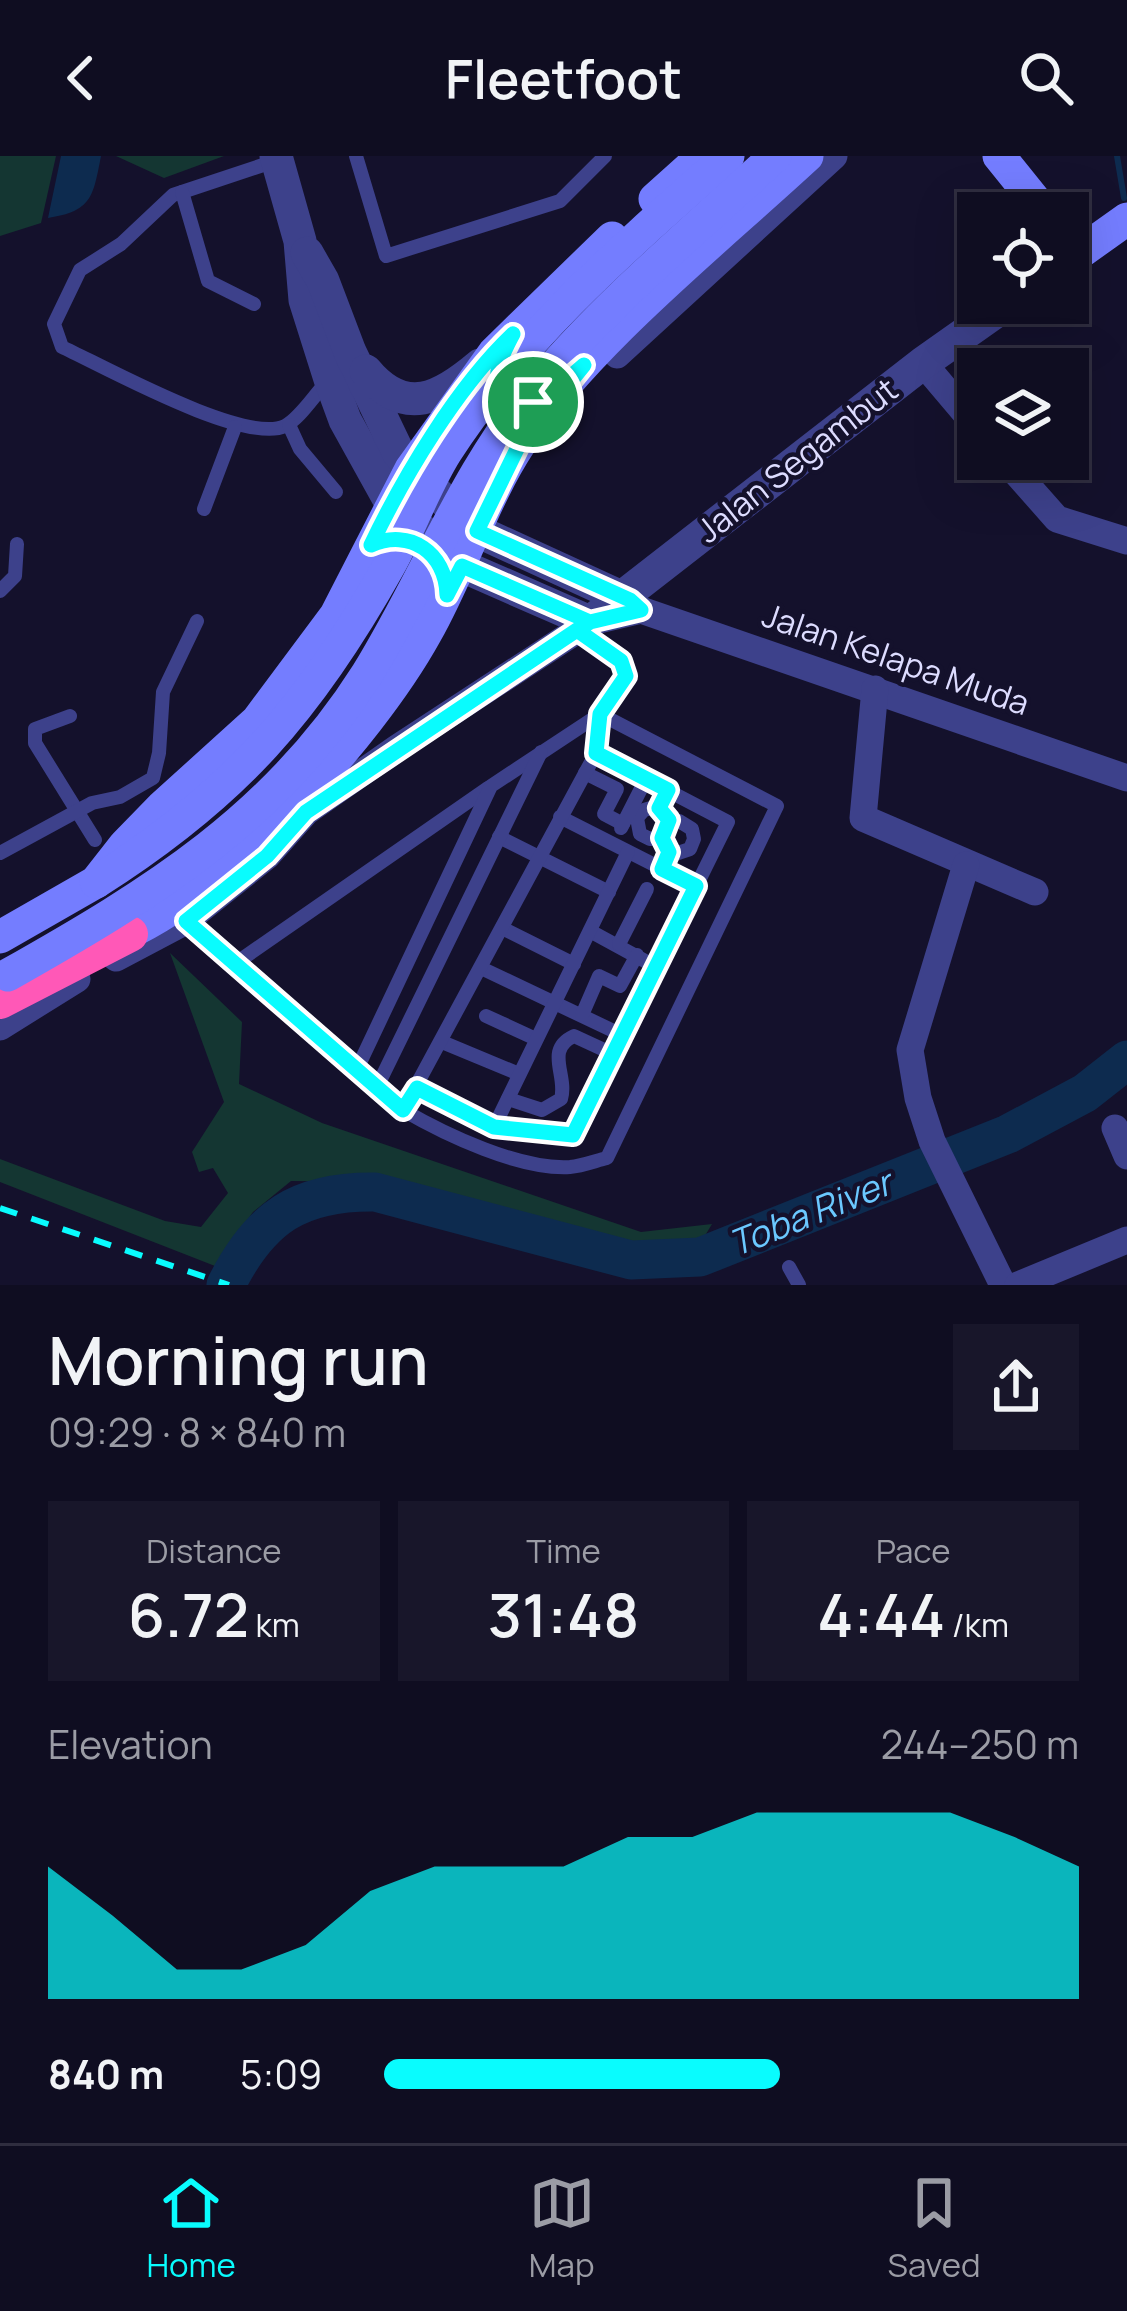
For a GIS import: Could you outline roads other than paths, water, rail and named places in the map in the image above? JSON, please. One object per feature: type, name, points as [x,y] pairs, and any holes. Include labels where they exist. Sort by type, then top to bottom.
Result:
[{"type":"highway","points":[[0,1001],[130,934]]},
{"type":"main road","points":[[96,882],[124,845],[257,721],[336,614],[411,469],[504,343],[703,156]]},
{"type":"main road","points":[[0,937],[96,882],[201,808],[268,746],[351,630],[392,562],[445,454],[500,378],[565,305],[728,156]]},
{"type":"main road","points":[[0,982],[177,875],[282,783],[333,725],[368,672],[475,472],[538,385],[606,313],[775,156]]},
{"type":"main road","points":[[504,343],[496,368],[500,388],[514,402],[548,396],[807,156]]},
{"type":"main road","points":[[1000,156],[1028,192]]},
{"type":"main road","points":[[1089,231],[1121,223]]},
{"type":"main road","points":[[1089,246],[1121,223]]},
{"type":"main road","points":[[0,982],[130,934],[195,890],[278,818],[371,716],[423,639],[518,447],[584,365]]},
{"type":"main road","points":[[371,545],[394,539],[429,551],[454,580]]},
{"type":"street","points":[[617,355],[834,156]]},
{"type":"street","points":[[276,158],[300,241],[305,301],[330,379],[345,420],[391,503],[454,580],[583,626]]},
{"type":"street","points":[[300,241],[323,281],[350,352],[398,452],[411,469],[477,531],[630,603]]},
{"type":"street","name":"Jalan Segambut","points":[[583,626],[630,603],[923,363],[978,324]]},
{"type":"street","points":[[350,352],[377,384],[403,399],[443,392],[504,343]]},
{"type":"street","points":[[923,363],[957,403]]},
{"type":"street","points":[[1023,480],[1057,519],[1127,541]]},
{"type":"street","name":"Jalan Kelapa Muda","points":[[630,603],[1127,778]]},
{"type":"street","points":[[0,1027],[67,984],[186,921],[267,856],[306,812],[583,626]]},
{"type":"street","points":[[874,689],[863,818],[1035,892]]},
{"type":"street","points":[[966,865],[910,1050],[932,1141],[1003,1285]]},
{"type":"street","points":[[1115,1128],[1127,1156]]},
{"type":"street","points":[[1018,1285],[1127,1240]]},
{"type":"lane","points":[[356,156],[386,256],[560,201],[605,156]]},
{"type":"lane","points":[[276,158],[173,195],[122,244],[80,270],[54,324],[62,347],[235,427],[269,430],[289,425],[330,379]]},
{"type":"lane","points":[[182,192],[208,281],[254,304]]},
{"type":"lane","points":[[289,425],[300,449],[336,492]]},
{"type":"lane","points":[[204,509],[235,427]]},
{"type":"lane","points":[[0,591],[15,576],[17,544]]},
{"type":"lane","points":[[0,854],[77,811],[120,797],[153,778],[163,692],[197,621]]},
{"type":"lane","points":[[236,963],[600,714],[626,676],[626,668],[583,626]]},
{"type":"lane","points":[[403,1110],[596,753],[600,714]]},
{"type":"lane","points":[[186,921],[403,1110],[434,1128],[497,1154],[568,1167],[607,1158],[777,806],[600,714]]},
{"type":"lane","points":[[70,716],[35,729],[35,743],[95,840]]},
{"type":"lane","points":[[377,1087],[542,750]]},
{"type":"lane","points":[[417,1088],[494,1127],[573,1135],[728,822],[596,753]]},
{"type":"lane","points":[[585,773],[617,789],[604,814],[622,824]]},
{"type":"lane","points":[[613,844],[646,779]]},
{"type":"lane","points":[[357,1069],[491,786]]},
{"type":"lane","points":[[659,808],[668,790]]},
{"type":"lane","points":[[494,1127],[609,892],[632,855],[658,833],[686,824],[696,805]]},
{"type":"lane","points":[[658,833],[667,814],[649,807],[637,818],[638,829],[658,833],[669,852]]},
{"type":"lane","points":[[560,818],[696,886]]},
{"type":"lane","points":[[669,852],[685,852],[692,844],[694,834],[686,824]]},
{"type":"lane","points":[[500,837],[609,892]]},
{"type":"lane","points":[[662,869],[669,852]]},
{"type":"lane","points":[[619,944],[646,889]]},
{"type":"lane","points":[[502,928],[574,964]]},
{"type":"lane","points":[[590,931],[656,967]]},
{"type":"lane","points":[[582,1015],[599,976],[620,986],[638,955]]},
{"type":"lane","points":[[482,968],[622,1035]]},
{"type":"lane","points":[[486,1016],[536,1040]]},
{"type":"lane","points":[[508,1099],[542,1110],[561,1099],[565,1085],[557,1062],[559,1046],[568,1037],[613,1054]]},
{"type":"lane","points":[[442,1042],[519,1075]]},
{"type":"lane","points":[[788,1267],[799,1285]]},
{"type":"water","points":[[61,156],[101,156],[88,200],[74,211],[48,218]]},
{"type":"waterway","points":[[1117,156],[1124,198]]},
{"type":"waterway","name":"Toba River","points":[[226,1285],[268,1225],[303,1203],[348,1193],[375,1192],[631,1260],[700,1257],[1008,1134],[1085,1093],[1127,1060]]},
{"type":"railway","points":[[0,1208],[229,1285]]}]
